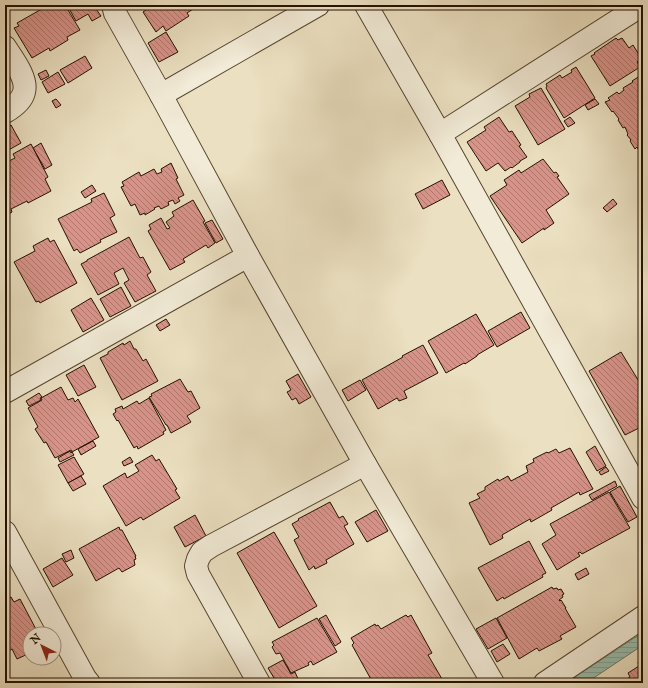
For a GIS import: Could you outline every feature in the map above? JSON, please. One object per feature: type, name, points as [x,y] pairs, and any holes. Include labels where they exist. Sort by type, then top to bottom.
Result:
[{"type":"street","points":[[113,5],[115,13],[248,256],[493,683]]},
{"type":"street","points":[[161,95],[318,5]]},
{"type":"street","points":[[366,5],[440,134],[643,498]]},
{"type":"street","points":[[440,134],[642,5]]},
{"type":"street","points":[[5,47],[21,74],[24,85],[24,93],[16,105],[5,112]]},
{"type":"street","points":[[5,392],[248,256]]},
{"type":"street","points":[[259,683],[198,574],[196,566],[198,559],[202,552],[218,542],[366,464]]},
{"type":"street","points":[[5,532],[89,683]]},
{"type":"street","points":[[545,683],[643,617]]},
{"type":"shaded area","points":[[643,632],[643,645],[586,683],[566,683]]},
{"type":"building","points":[[54,5],[65,5],[80,30],[67,37],[68,40],[50,51],[49,48],[32,58],[14,28],[19,26],[17,23],[47,6],[49,10],[51,9],[50,7]]},
{"type":"building","points":[[67,5],[96,5],[98,8],[96,9],[101,16],[92,21],[88,14],[76,21]]},
{"type":"building","points":[[153,5],[199,5],[187,13],[189,16],[166,31],[163,26],[156,32],[143,12]]},
{"type":"building","points":[[166,32],[178,52],[159,62],[148,43]]},
{"type":"building","points":[[616,38],[618,40],[622,38],[629,48],[633,45],[641,58],[637,62],[640,67],[610,86],[591,56]]},
{"type":"building","points":[[85,56],[92,68],[68,83],[60,70]]},
{"type":"building","points":[[576,67],[595,98],[564,118],[546,88],[546,84],[560,75],[562,78],[572,72],[571,70]]},
{"type":"building","points":[[46,70],[49,76],[41,80],[38,74]]},
{"type":"building","points":[[58,72],[65,84],[48,93],[42,82]]},
{"type":"building","points":[[643,74],[643,145],[638,149],[637,147],[635,149],[627,135],[628,134],[625,127],[623,128],[618,120],[619,119],[605,102],[610,100],[608,98],[617,92],[619,94],[624,90],[623,88]]},
{"type":"building","points":[[541,88],[565,129],[538,145],[515,106],[530,97],[529,94]]},
{"type":"building","points":[[56,99],[61,105],[56,108],[52,101]]},
{"type":"building","points":[[595,99],[599,104],[588,110],[585,105]]},
{"type":"building","points":[[499,117],[509,132],[512,131],[521,145],[519,146],[527,157],[512,168],[511,167],[505,171],[498,163],[486,171],[467,142],[486,130],[484,127]]},
{"type":"building","points":[[570,117],[575,123],[568,127],[564,121]]},
{"type":"building","points":[[11,125],[21,143],[5,152],[5,129]]},
{"type":"building","points":[[41,143],[52,165],[45,169],[33,148]]},
{"type":"building","points":[[31,144],[48,177],[45,179],[51,191],[28,203],[27,201],[11,209],[12,212],[5,216],[5,163],[15,158],[13,154]]},
{"type":"building","points":[[543,159],[554,173],[556,172],[559,176],[557,177],[569,194],[546,210],[554,223],[522,243],[490,196],[507,185],[504,180],[519,170],[521,173]]},
{"type":"building","points":[[171,163],[178,178],[176,179],[184,195],[178,198],[180,201],[175,204],[173,200],[168,202],[169,205],[161,209],[159,206],[145,215],[145,213],[140,215],[135,204],[131,206],[121,187],[124,186],[122,182],[139,172],[141,176],[154,169],[157,174],[162,172],[161,169]]},
{"type":"building","points":[[442,180],[450,195],[423,209],[415,194]]},
{"type":"building","points":[[92,185],[96,191],[85,198],[81,192]]},
{"type":"building","points":[[104,193],[115,215],[110,218],[117,232],[100,240],[101,242],[80,253],[77,249],[74,251],[58,219],[92,202],[91,199]]},
{"type":"building","points":[[613,199],[617,204],[607,212],[603,208]]},
{"type":"building","points":[[193,200],[215,243],[208,248],[206,245],[183,259],[185,262],[170,270],[148,231],[151,229],[149,225],[161,218],[167,229],[170,228],[166,222],[174,216],[172,212]]},
{"type":"building","points":[[212,220],[223,239],[216,243],[205,223]]},
{"type":"building","points":[[129,237],[140,258],[143,257],[151,272],[147,275],[156,291],[135,302],[124,283],[129,280],[123,268],[114,273],[119,284],[98,295],[81,264]]},
{"type":"building","points":[[48,238],[50,242],[54,240],[77,283],[40,303],[39,301],[36,302],[14,262],[35,251],[33,246]]},
{"type":"building","points":[[121,287],[131,306],[110,317],[100,299]]},
{"type":"building","points":[[91,298],[104,320],[83,332],[71,310]]},
{"type":"building","points":[[521,312],[530,328],[497,347],[488,331]]},
{"type":"building","points":[[476,314],[494,345],[465,364],[464,363],[446,373],[428,341]]},
{"type":"building","points":[[166,319],[170,325],[160,331],[156,325]]},
{"type":"building","points":[[130,341],[143,361],[146,359],[158,381],[122,400],[100,358],[123,343],[124,345]]},
{"type":"building","points":[[423,345],[438,373],[404,391],[407,398],[399,401],[397,398],[378,409],[362,380]]},
{"type":"building","points":[[621,352],[643,388],[641,389],[643,393],[643,426],[625,435],[589,371]]},
{"type":"building","points":[[84,365],[96,387],[78,396],[66,375]]},
{"type":"building","points":[[298,374],[311,397],[299,404],[296,398],[292,400],[287,392],[291,390],[286,381]]},
{"type":"building","points":[[180,379],[188,392],[191,391],[200,408],[187,416],[191,422],[171,433],[149,397],[152,396],[151,394]]},
{"type":"building","points":[[360,380],[366,390],[348,401],[342,390]]},
{"type":"building","points":[[61,387],[68,400],[73,398],[75,402],[78,399],[99,437],[72,452],[71,450],[55,458],[46,442],[44,443],[35,429],[38,427],[28,408],[42,400],[41,398]]},
{"type":"building","points":[[39,393],[42,397],[40,398],[41,400],[29,406],[26,401]]},
{"type":"building","points":[[149,398],[166,430],[163,432],[164,434],[138,449],[137,446],[134,448],[113,414],[116,412],[115,409],[122,406],[123,409],[137,401],[139,404]]},
{"type":"building","points":[[93,441],[96,446],[81,455],[78,449]]},
{"type":"building","points":[[595,446],[606,466],[597,471],[586,452]]},
{"type":"building","points":[[570,448],[593,489],[580,495],[579,492],[551,508],[552,510],[531,522],[530,519],[502,535],[503,538],[490,545],[469,503],[480,498],[477,494],[485,490],[485,487],[498,479],[499,481],[508,476],[511,481],[528,472],[526,466],[534,462],[533,459],[556,449],[559,453]]},
{"type":"building","points":[[70,451],[74,455],[60,462],[58,458]]},
{"type":"building","points":[[152,455],[156,461],[159,459],[177,489],[175,490],[180,498],[143,520],[141,517],[126,526],[103,486],[125,473],[127,478],[139,471],[135,465]]},
{"type":"building","points":[[74,457],[84,474],[68,483],[58,465]]},
{"type":"building","points":[[130,457],[133,462],[124,466],[122,462]]},
{"type":"building","points":[[606,467],[609,471],[601,475],[599,472]]},
{"type":"building","points":[[81,476],[86,484],[73,491],[68,483]]},
{"type":"building","points":[[615,481],[617,486],[592,500],[589,495]]},
{"type":"building","points":[[620,486],[637,517],[628,522],[610,492]]},
{"type":"building","points":[[609,492],[630,528],[582,554],[580,552],[578,553],[580,556],[557,570],[542,544],[556,535],[550,524]]},
{"type":"building","points":[[330,502],[339,518],[343,516],[348,524],[344,526],[354,544],[326,560],[327,563],[315,569],[314,566],[309,570],[294,540],[299,537],[292,524],[299,520],[298,519]]},
{"type":"building","points":[[376,510],[388,531],[367,542],[355,522]]},
{"type":"building","points":[[195,515],[206,536],[185,547],[174,527]]},
{"type":"building","points":[[119,527],[136,556],[136,559],[134,560],[135,565],[122,572],[119,568],[96,581],[79,549]]},
{"type":"building","points":[[274,532],[317,606],[279,628],[237,553]]},
{"type":"building","points":[[529,541],[546,573],[542,575],[543,577],[504,599],[503,597],[497,601],[478,568]]},
{"type":"building","points":[[71,550],[74,558],[66,562],[62,554]]},
{"type":"building","points":[[62,558],[73,575],[53,587],[43,569]]},
{"type":"building","points":[[586,568],[589,574],[578,580],[575,574]]},
{"type":"building","points":[[552,587],[553,589],[561,589],[564,594],[559,600],[561,600],[576,627],[560,636],[562,639],[539,651],[537,648],[519,659],[497,618]]},
{"type":"building","points":[[11,597],[14,602],[20,599],[34,626],[22,626],[22,657],[17,659],[12,649],[5,653],[5,600]]},
{"type":"building","points":[[326,615],[341,642],[335,646],[319,619]]},
{"type":"building","points":[[406,615],[408,617],[411,615],[432,653],[428,655],[442,679],[436,683],[373,683],[352,645],[354,643],[351,638],[375,624],[381,629]]},
{"type":"building","points":[[317,618],[337,652],[313,665],[311,661],[308,663],[309,665],[291,673],[280,653],[276,654],[272,647],[274,645],[272,642]]},
{"type":"building","points":[[496,618],[507,638],[488,649],[476,629]]},
{"type":"building","points":[[503,644],[510,654],[497,662],[491,651]]},
{"type":"building","points":[[643,659],[643,683],[621,683],[630,677],[628,673],[639,666],[638,662]]},
{"type":"building","points":[[283,660],[291,674],[295,672],[299,681],[296,683],[277,683],[268,668]]}]
